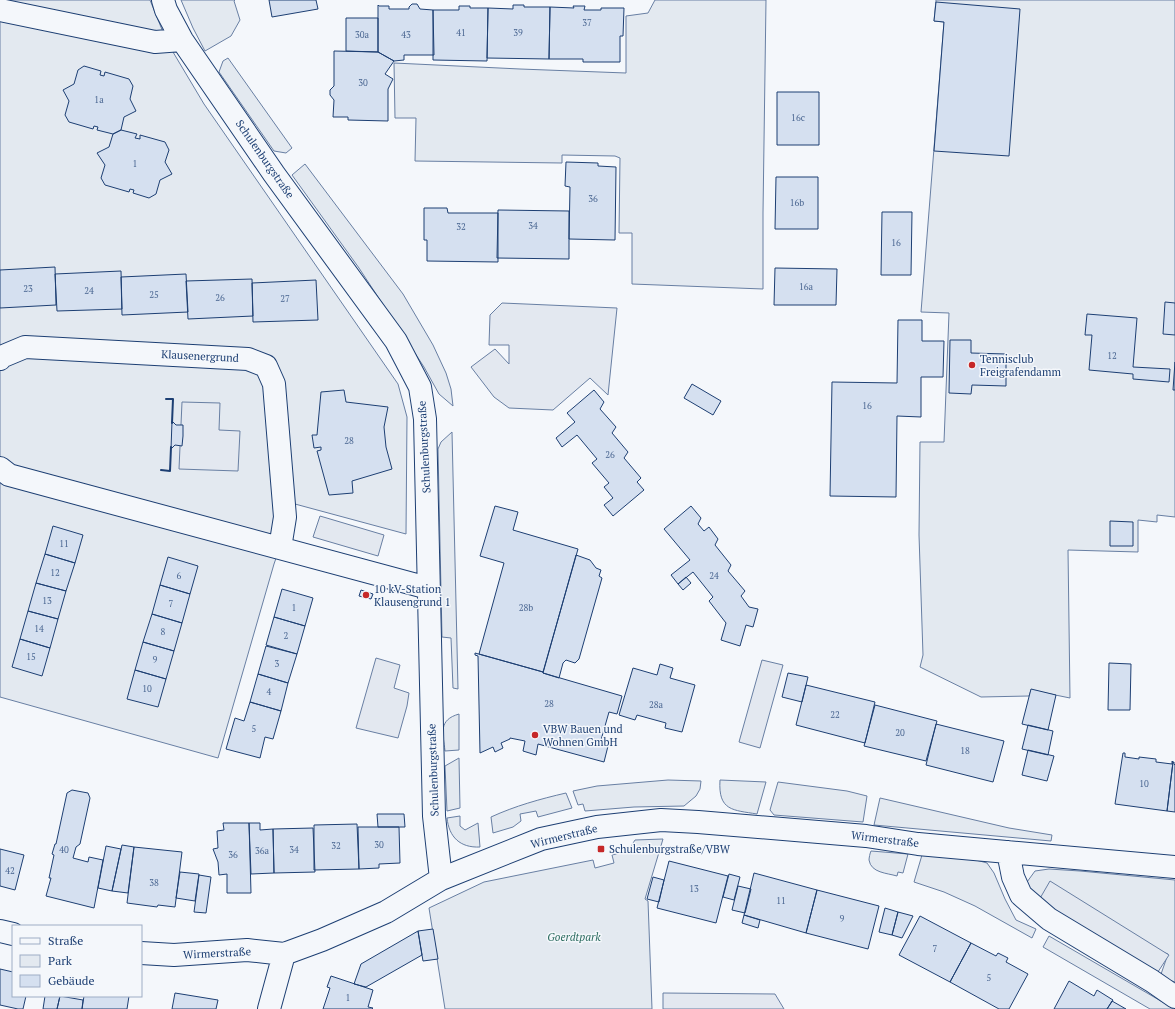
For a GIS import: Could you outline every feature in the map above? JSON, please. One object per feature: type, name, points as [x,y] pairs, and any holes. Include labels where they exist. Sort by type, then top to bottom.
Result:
[{"type":"street","name":"Schulenburgstraße","points":[[163,0],[166,10],[182,40],[274,174],[396,341],[420,387],[424,419],[434,816],[441,879]]},
{"type":"street","points":[[0,10],[155,42],[182,40]]},
{"type":"street","name":"Klausenergrund","points":[[0,358],[25,347],[248,359],[266,366],[274,384],[285,517],[280,548]]},
{"type":"street","points":[[0,468],[9,475],[428,588]]},
{"type":"street","name":"Wirmerstraße","points":[[142,953],[174,955],[247,950],[284,954],[322,940],[386,912],[441,879],[541,839],[597,827],[661,820],[866,836],[918,844],[1175,867]]},
{"type":"street","points":[[1008,852],[1014,877],[1021,895],[1049,918],[1152,981],[1175,997]]},
{"type":"street","points":[[0,931],[12,934]]},
{"type":"street","points":[[269,1009],[284,954]]},
{"type":"green space","points":[[0,0],[150,0],[167,42],[204,104],[398,384],[407,417],[406,534],[295,504],[274,564],[218,758],[0,697]]},
{"type":"green space","points":[[181,0],[235,0],[234,1],[240,20],[231,36],[205,51]]},
{"type":"green space","points":[[655,0],[766,0],[763,289],[632,284],[632,233],[619,233],[620,158],[615,156],[562,155],[562,163],[415,161],[416,118],[395,118],[394,63],[626,73],[626,16],[648,13]]},
{"type":"green space","points":[[936,0],[1175,0],[1175,517],[1157,515],[1157,522],[1138,520],[1138,552],[1068,550],[1070,698],[1031,690],[1029,696],[981,697],[920,667],[923,655],[919,535],[920,442],[944,442],[949,313],[921,312],[944,22],[934,21]]},
{"type":"green space","points":[[228,58],[292,148],[286,153],[274,151],[219,72],[223,61]]},
{"type":"green space","points":[[305,164],[403,294],[433,345],[446,373],[451,389],[453,406],[439,394],[424,367],[359,268],[292,175]]},
{"type":"green space","points":[[452,432],[458,689],[453,688],[451,638],[442,637],[438,449],[441,442]]},
{"type":"green space","points":[[459,714],[459,750],[445,751],[443,728],[448,720]]},
{"type":"green space","points":[[459,758],[460,808],[447,811],[445,766]]},
{"type":"green space","points":[[668,780],[701,781],[700,789],[696,796],[684,806],[634,807],[585,811],[583,804],[578,805],[573,791],[597,786]]},
{"type":"green space","points":[[720,780],[766,782],[757,814],[734,810],[724,803],[720,790]]},
{"type":"green space","points":[[778,782],[847,791],[867,796],[863,822],[774,815],[770,810]]},
{"type":"green space","points":[[566,793],[572,808],[538,817],[536,811],[520,814],[521,821],[513,827],[493,833],[491,817],[509,809]]},
{"type":"green space","points":[[880,798],[1009,828],[1052,835],[1051,841],[874,825]]},
{"type":"green space","points":[[460,816],[460,826],[465,830],[478,823],[480,847],[467,846],[453,836],[448,825],[447,818]]},
{"type":"green space","name":"Goerdtpark","points":[[663,839],[645,899],[648,901],[652,1009],[445,1009],[429,908],[484,882],[593,860],[595,868],[614,863],[612,855],[628,851],[635,840]]},
{"type":"green space","points":[[871,851],[908,854],[903,873],[898,872],[897,876],[884,873],[873,868],[869,860]]},
{"type":"green space","points":[[922,855],[976,860],[987,863],[994,873],[1016,920],[1036,929],[1032,938],[975,906],[944,892],[914,882]]},
{"type":"green space","points":[[1049,869],[1175,880],[1175,982],[1160,977],[1168,954],[1032,897],[1027,882],[1035,871]]},
{"type":"green space","points":[[1049,936],[1173,1009],[1150,1009],[1043,947]]},
{"type":"shaded area","points":[[502,303],[617,308],[608,395],[590,378],[553,410],[509,408],[494,397],[471,367],[495,349],[509,364],[509,345],[489,345],[490,315]]},
{"type":"shaded area","points":[[182,402],[220,403],[219,430],[240,431],[238,471],[179,469]]},
{"type":"shaded area","points":[[320,516],[384,535],[378,556],[313,537]]},
{"type":"shaded area","points":[[376,658],[400,665],[394,688],[409,693],[398,738],[356,728]]},
{"type":"shaded area","points":[[762,660],[783,665],[760,748],[739,742]]},
{"type":"shaded area","points":[[1050,881],[1169,955],[1152,981],[1035,907]]},
{"type":"shaded area","points":[[663,993],[775,994],[784,1009],[663,1009]]},
{"type":"building","points":[[269,0],[316,0],[318,9],[272,17]]},
{"type":"building","points":[[936,2],[1020,9],[1009,156],[934,151],[944,22],[934,21]]},
{"type":"building","points":[[412,4],[417,4],[420,9],[433,10],[434,55],[404,55],[404,60],[394,61],[378,52],[378,5],[389,6],[389,9],[409,9]]},
{"type":"building","points":[[513,5],[524,5],[524,7],[550,7],[549,59],[487,58],[488,8],[513,9]]},
{"type":"building","points":[[459,6],[470,6],[470,8],[488,8],[487,61],[433,60],[433,10],[459,10]]},
{"type":"building","points":[[573,6],[585,6],[584,10],[624,8],[623,36],[620,36],[620,62],[583,62],[583,59],[549,59],[550,7],[574,8]]},
{"type":"building","points":[[346,18],[378,18],[378,52],[346,51]]},
{"type":"building","points":[[334,51],[378,52],[394,61],[385,74],[393,79],[388,89],[388,121],[348,120],[348,117],[333,117],[334,100],[330,95],[330,90],[334,86]]},
{"type":"building","points":[[84,66],[101,71],[100,75],[104,76],[105,72],[129,79],[133,86],[130,99],[136,111],[124,117],[121,130],[113,134],[97,130],[98,127],[94,126],[93,129],[69,122],[65,115],[69,101],[63,90],[74,84],[78,70]]},
{"type":"building","points":[[777,92],[819,92],[819,145],[777,145]]},
{"type":"building","points":[[121,130],[137,134],[135,138],[140,139],[140,135],[165,142],[169,150],[165,162],[172,174],[160,180],[156,194],[149,198],[133,193],[134,190],[130,189],[129,192],[105,185],[101,178],[105,165],[97,153],[109,147],[113,134]]},
{"type":"building","points":[[566,162],[598,163],[598,166],[616,167],[615,240],[569,239],[570,187],[565,186]]},
{"type":"building","points":[[776,177],[818,177],[818,229],[775,229]]},
{"type":"building","points":[[424,208],[447,208],[448,213],[498,213],[498,262],[427,261],[427,240],[424,240]]},
{"type":"building","points":[[498,210],[569,211],[569,259],[497,258]]},
{"type":"building","points":[[882,212],[912,212],[911,275],[881,275]]},
{"type":"building","points":[[55,267],[56,305],[0,308],[0,270]]},
{"type":"building","points":[[775,268],[837,269],[836,305],[774,305]]},
{"type":"building","points":[[121,271],[122,309],[57,311],[55,274]]},
{"type":"building","points":[[186,274],[188,312],[122,315],[121,277]]},
{"type":"building","points":[[252,279],[253,316],[188,319],[186,281]]},
{"type":"building","points":[[316,280],[318,320],[253,322],[252,283]]},
{"type":"building","points":[[1165,302],[1175,303],[1175,335],[1163,334]]},
{"type":"building","points":[[1087,314],[1137,318],[1133,367],[1170,369],[1169,382],[1133,379],[1133,374],[1089,370],[1092,335],[1085,335]]},
{"type":"building","points":[[898,320],[922,320],[922,341],[944,341],[943,377],[921,377],[921,417],[897,416],[896,497],[830,496],[832,382],[897,383]]},
{"type":"building","points":[[950,340],[971,340],[971,353],[1006,354],[1006,386],[972,385],[971,394],[949,393]]},
{"type":"building","points":[[1175,362],[1175,390],[1173,390]]},
{"type":"building","points":[[692,384],[721,401],[713,415],[684,398]]},
{"type":"building","points":[[344,390],[346,402],[388,407],[384,427],[386,447],[392,469],[352,481],[353,493],[329,495],[317,451],[321,450],[321,447],[314,448],[312,435],[317,435],[321,392]]},
{"type":"building","points":[[594,390],[604,402],[600,409],[616,427],[612,433],[628,452],[624,458],[641,478],[637,482],[644,490],[613,516],[604,505],[613,498],[604,487],[609,483],[592,463],[597,459],[577,435],[562,447],[556,438],[575,422],[567,413]]},
{"type":"building","points":[[172,421],[176,425],[183,425],[183,436],[182,446],[175,445],[171,449]]},
{"type":"building","points":[[495,506],[518,512],[513,530],[578,549],[543,672],[479,654],[504,563],[480,556]]},
{"type":"building","points":[[691,506],[701,518],[698,524],[704,531],[709,527],[718,539],[715,545],[731,565],[728,571],[745,591],[741,596],[749,607],[758,609],[753,627],[746,625],[740,646],[721,640],[726,623],[709,601],[713,597],[693,572],[678,584],[671,575],[690,560],[664,529]]},
{"type":"building","points":[[1110,521],[1133,522],[1133,546],[1110,546]]},
{"type":"building","points":[[53,526],[83,535],[75,563],[45,554]]},
{"type":"building","points":[[45,554],[75,563],[66,591],[36,583]]},
{"type":"building","points":[[576,555],[590,560],[596,568],[601,570],[599,576],[602,578],[579,659],[575,663],[566,660],[563,663],[559,678],[543,673]]},
{"type":"building","points":[[168,557],[198,566],[190,594],[160,585]]},
{"type":"building","points":[[686,577],[691,583],[683,590],[678,584]]},
{"type":"building","points":[[36,583],[66,591],[58,619],[28,611]]},
{"type":"building","points":[[160,585],[190,594],[182,623],[152,614]]},
{"type":"building","points":[[282,589],[313,598],[305,626],[274,617]]},
{"type":"building","name":"10 kV-Station Klausengrund 1","points":[[361,590],[373,594],[371,599],[359,596]]},
{"type":"building","points":[[28,611],[58,619],[50,648],[20,639]]},
{"type":"building","points":[[152,614],[182,623],[174,651],[143,642]]},
{"type":"building","points":[[274,617],[305,626],[297,654],[266,645]]},
{"type":"building","points":[[20,639],[50,648],[42,676],[12,667]]},
{"type":"building","points":[[143,642],[174,651],[166,679],[135,670]]},
{"type":"building","points":[[266,646],[297,654],[288,683],[258,674]]},
{"type":"building","points":[[475,653],[622,696],[617,714],[609,712],[601,740],[609,742],[604,762],[538,744],[536,755],[523,751],[525,741],[510,738],[501,743],[503,748],[495,752],[493,747],[480,753],[478,656],[475,655]]},
{"type":"building","points":[[1109,663],[1131,664],[1130,710],[1108,710]]},
{"type":"building","points":[[660,664],[673,668],[670,678],[695,685],[682,732],[665,728],[666,723],[637,715],[635,720],[619,715],[633,668],[657,675]]},
{"type":"building","points":[[135,670],[166,679],[158,707],[127,699]]},
{"type":"building","points":[[788,673],[808,677],[802,702],[782,697]]},
{"type":"building","points":[[258,674],[288,683],[281,711],[250,702]]},
{"type":"building","points":[[806,685],[875,702],[865,743],[796,725]]},
{"type":"building","points":[[1031,689],[1056,695],[1048,730],[1022,724]]},
{"type":"building","points":[[250,702],[281,711],[273,739],[265,737],[260,758],[226,749],[235,718],[244,721]]},
{"type":"building","points":[[875,705],[937,721],[926,761],[864,746]]},
{"type":"building","points":[[936,724],[1004,741],[993,782],[926,765]]},
{"type":"building","points":[[1028,725],[1053,731],[1048,755],[1022,749]]},
{"type":"building","points":[[1028,750],[1054,756],[1047,781],[1022,775]]},
{"type":"building","points":[[1123,753],[1125,753],[1125,757],[1156,759],[1156,762],[1172,764],[1172,761],[1173,762],[1167,811],[1115,804]]},
{"type":"building","points":[[1173,762],[1175,765],[1175,812],[1167,811]]},
{"type":"building","points":[[72,790],[88,793],[90,798],[80,844],[76,847],[73,858],[88,862],[89,857],[103,860],[94,908],[46,896],[51,878],[49,878],[54,855],[52,854],[56,844],[67,793]]},
{"type":"building","points":[[377,814],[404,814],[405,827],[378,827]]},
{"type":"building","points":[[223,823],[249,823],[251,893],[227,893],[227,874],[219,875],[218,862],[213,849],[218,848],[217,831],[224,830]]},
{"type":"building","points":[[249,823],[260,823],[260,830],[273,829],[274,873],[251,874]]},
{"type":"building","points":[[357,824],[359,869],[314,870],[314,825]]},
{"type":"building","points":[[358,827],[399,827],[400,863],[379,864],[379,868],[359,869]]},
{"type":"building","points":[[313,828],[315,872],[274,873],[273,829]]},
{"type":"building","points":[[122,845],[134,847],[128,893],[112,891]]},
{"type":"building","points":[[106,846],[121,849],[112,891],[98,888]]},
{"type":"building","points":[[134,847],[182,852],[175,907],[158,905],[157,907],[127,903]]},
{"type":"building","points":[[0,849],[24,855],[15,890],[0,886]]},
{"type":"building","points":[[669,861],[728,876],[716,923],[657,908]]},
{"type":"building","points":[[180,872],[199,874],[195,901],[176,898]]},
{"type":"building","points":[[754,873],[817,890],[806,933],[744,915]]},
{"type":"building","points":[[729,874],[740,877],[734,900],[723,897]]},
{"type":"building","points":[[199,875],[211,877],[206,913],[194,912]]},
{"type":"building","points":[[653,877],[664,880],[659,902],[647,899]]},
{"type":"building","points":[[738,886],[751,889],[745,913],[732,910]]},
{"type":"building","points":[[817,890],[879,906],[868,949],[806,933]]},
{"type":"building","points":[[885,908],[898,912],[892,935],[879,932]]},
{"type":"building","points":[[898,912],[913,916],[902,938],[892,935]]},
{"type":"building","points":[[744,915],[760,920],[758,928],[742,923]]},
{"type":"building","points":[[920,916],[971,943],[950,982],[899,955]]},
{"type":"building","points":[[433,929],[438,959],[423,961],[418,931]]},
{"type":"building","points":[[418,931],[422,955],[366,987],[354,984],[361,964]]},
{"type":"building","points":[[971,943],[996,956],[998,953],[1008,958],[1006,962],[1028,974],[1009,1009],[999,1009],[950,982]]},
{"type":"building","points":[[0,969],[12,972],[12,997],[26,997],[23,1009],[0,1005]]},
{"type":"building","points":[[331,976],[373,990],[368,1007],[373,1008],[323,1009],[330,988],[327,987]]},
{"type":"building","points":[[1069,981],[1094,996],[1097,990],[1113,1000],[1107,1009],[1054,1009]]},
{"type":"building","points":[[175,993],[218,1000],[216,1009],[172,1009]]},
{"type":"building","points":[[45,997],[60,997],[57,1009],[43,1009]]},
{"type":"building","points":[[60,997],[83,1000],[82,1009],[57,1009]]},
{"type":"building","points":[[84,997],[129,997],[127,1009],[82,1009]]},
{"type":"building","points":[[1112,1001],[1126,1009],[1107,1009]]},
{"type":"wall","points":[[166,399],[173,399],[172,423]]},
{"type":"wall","points":[[161,470],[170,471],[171,447]]},
{"type":"place","name":"Tennisclub Freigrafendamm","points":[[972,365]]},
{"type":"place","name":"10 kV-Station Klausengrund 1","points":[[366,595]]},
{"type":"place","name":"VBW Bauen und Wohnen GmbH","points":[[535,735]]},
{"type":"place","name":"Schulenburgstraße/VBW","points":[[601,849]]}]
